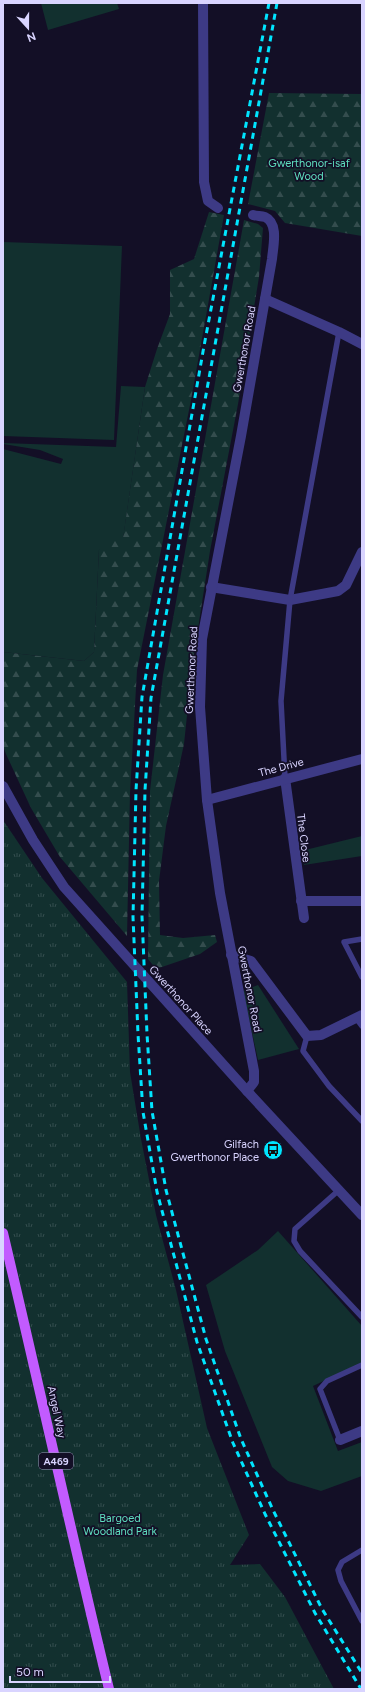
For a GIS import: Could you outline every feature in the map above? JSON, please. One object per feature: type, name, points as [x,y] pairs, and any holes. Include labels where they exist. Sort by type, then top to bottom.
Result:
[{"type":"main road","name":"Angel Way","points":[[3,1233],[68,1518],[109,1689]]},
{"type":"street","points":[[202,3],[204,182],[208,201],[218,208]]},
{"type":"street","name":"Gwerthonor Road","points":[[247,1091],[254,1082],[254,1071],[220,893],[207,800],[200,707],[202,639],[241,436],[272,259],[274,231],[271,222],[266,218],[253,215]]},
{"type":"street","points":[[265,299],[339,332],[362,344]]},
{"type":"street","points":[[212,587],[290,600],[338,591],[346,585],[362,552]]},
{"type":"street","name":"The Drive","points":[[207,800],[362,758]]},
{"type":"street","name":"The Close","points":[[285,778],[300,901],[304,918]]},
{"type":"street","name":"Gwerthonor Place","points":[[3,786],[33,840],[64,887],[247,1091],[362,1215]]},
{"type":"street","points":[[300,901],[362,901]]},
{"type":"street","points":[[231,955],[251,961],[307,1036],[322,1036],[360,1019]]},
{"type":"street","points":[[340,1440],[362,1431]]},
{"type":"lane","points":[[285,778],[281,701],[290,600],[339,332]]},
{"type":"lane","points":[[362,939],[344,942],[362,978]]},
{"type":"lane","points":[[307,1036],[303,1051],[329,1086],[362,1121]]},
{"type":"lane","points":[[340,1190],[295,1229],[294,1241],[300,1251],[362,1317]]},
{"type":"lane","points":[[340,1440],[320,1389],[327,1381],[362,1365]]},
{"type":"lane","points":[[362,1550],[342,1562],[338,1570],[341,1582],[362,1621]]},
{"type":"green space","points":[[41,3],[117,3],[119,9],[48,30]]},
{"type":"green space","name":"Gwerthonor-isaf Wood","points":[[269,93],[362,94],[362,236],[285,223],[275,211],[248,204]]},
{"type":"green space","points":[[209,212],[224,215],[191,400],[137,670],[130,793],[127,936],[60,857],[31,808],[6,754],[3,746],[3,652],[84,661],[94,652],[99,550],[107,540],[123,538],[145,387],[170,314],[170,270],[194,259]]},
{"type":"green space","points":[[244,220],[258,224],[263,228],[259,277],[238,404],[210,551],[192,667],[184,744],[166,826],[159,881],[160,935],[183,938],[215,935],[217,942],[200,954],[156,969],[148,959],[150,791],[163,675]]},
{"type":"green space","points":[[3,242],[122,246],[114,440],[3,436]]},
{"type":"green space","points":[[121,386],[145,387],[123,539],[99,550],[94,652],[84,661],[3,652],[3,449],[61,464],[63,459],[40,450],[3,443],[116,447]]},
{"type":"green space","name":"Bargoed Woodland Park","points":[[3,820],[42,878],[127,982],[130,1072],[156,1215],[176,1290],[207,1428],[249,1535],[230,1565],[260,1564],[285,1597],[334,1689],[3,1689]]},
{"type":"green space","points":[[362,836],[362,856],[304,865],[301,851]]},
{"type":"green space","points":[[258,985],[299,1049],[258,1060],[243,991]]},
{"type":"green space","points":[[278,1231],[362,1326],[362,1363],[313,1386],[338,1451],[362,1442],[362,1476],[321,1491],[288,1481],[272,1467],[225,1351],[206,1285],[258,1250]]},
{"type":"railway","points":[[269,3],[204,346],[142,697],[136,790],[133,917],[138,1034],[143,1112],[157,1192],[197,1342],[233,1443],[265,1514],[315,1613],[361,1689]]},
{"type":"railway","points":[[277,3],[151,698],[145,790],[142,916],[147,1034],[152,1111],[166,1190],[206,1339],[241,1439],[273,1510],[322,1609],[362,1673]]},
{"type":"place","name":"Gilfach Gwerthonor Place","points":[[273,1150]]}]
